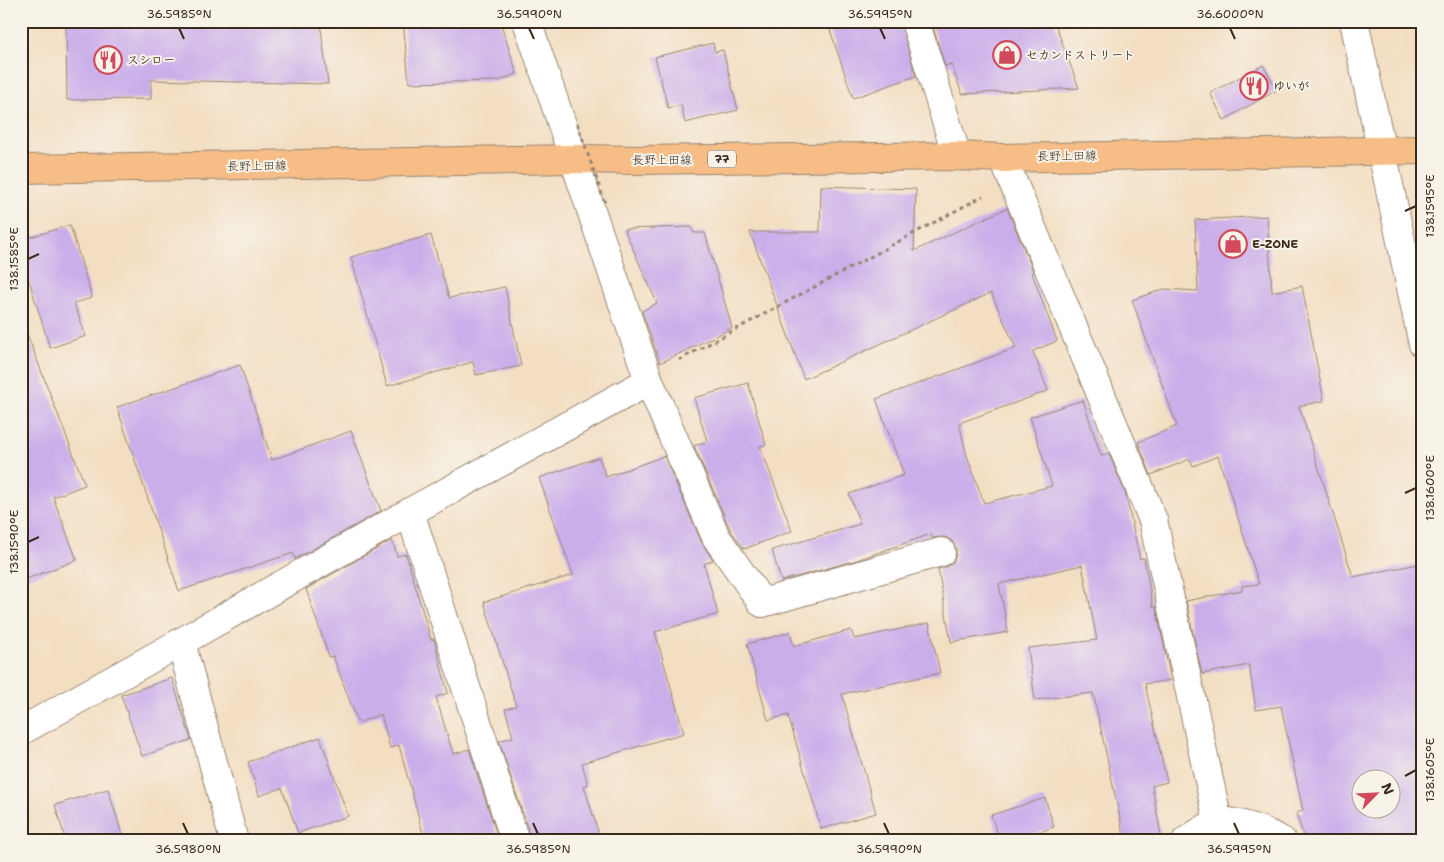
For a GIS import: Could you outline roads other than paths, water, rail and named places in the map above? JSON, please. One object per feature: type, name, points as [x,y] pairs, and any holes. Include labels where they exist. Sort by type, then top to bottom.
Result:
[{"type":"main road","name":"長野上田線","points":[[21,169],[575,159],[639,160],[957,156],[1008,169],[1381,150],[1423,150]]},
{"type":"street","points":[[527,21],[650,381],[716,538],[762,603],[941,552]]},
{"type":"street","points":[[915,21],[957,156]]},
{"type":"street","points":[[1354,21],[1423,344]]},
{"type":"street","points":[[1008,169],[1153,520],[1218,822]]},
{"type":"street","points":[[21,731],[410,512],[650,381]]},
{"type":"street","points":[[410,512],[515,841]]},
{"type":"street","points":[[181,642],[234,841]]},
{"type":"street","points":[[1186,841],[1218,822],[1237,823],[1267,833],[1282,841]]},
{"type":"place","name":"セカンドストリート","points":[[1007,55]]},
{"type":"place","name":"スシロー","points":[[108,60]]},
{"type":"place","name":"ゆいが","points":[[1254,86]]},
{"type":"place","name":"E-ZONE","points":[[1233,244]]}]
